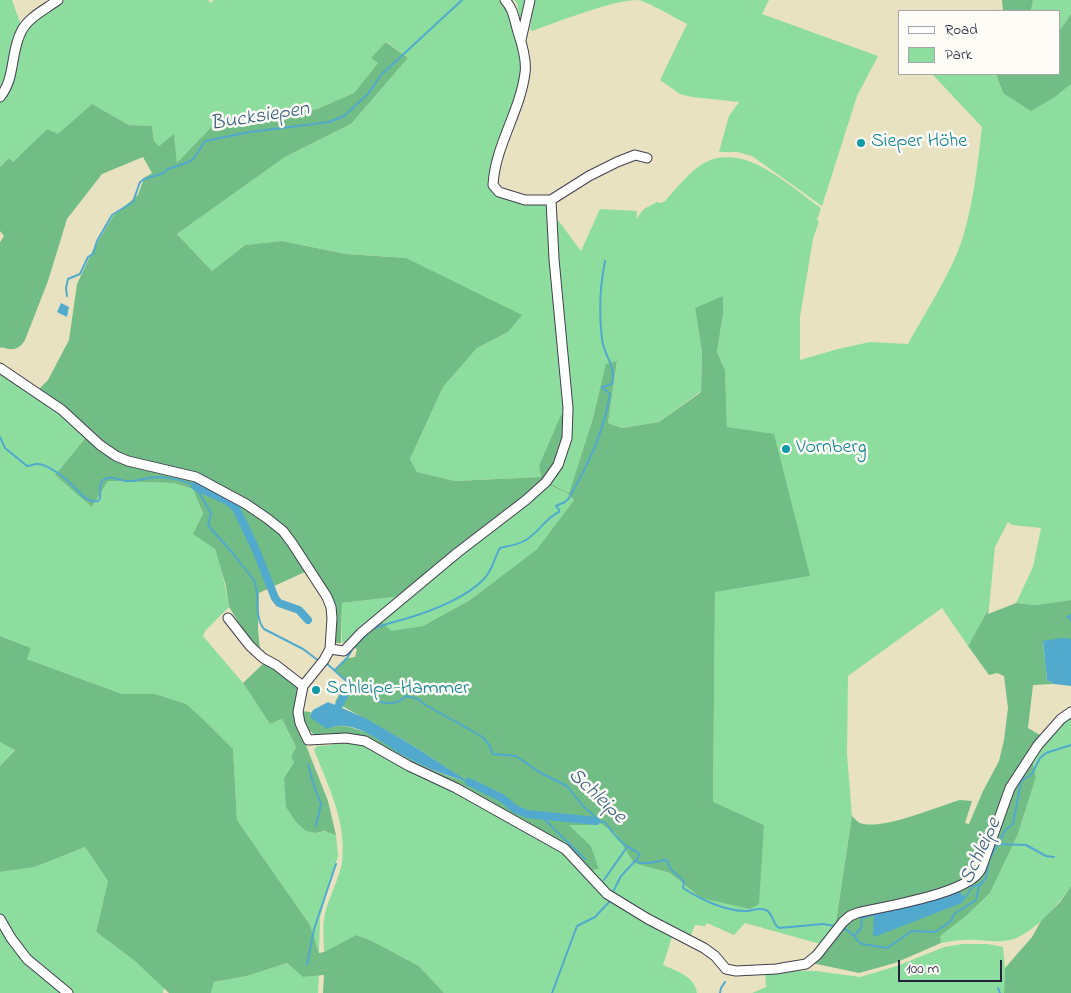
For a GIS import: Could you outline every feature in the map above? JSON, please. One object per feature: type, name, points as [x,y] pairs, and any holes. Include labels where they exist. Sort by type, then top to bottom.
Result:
[{"type":"street","points":[[0,97],[9,82],[21,31],[31,19],[58,0]]},
{"type":"street","points":[[505,0],[512,9],[521,40],[525,72],[515,114],[499,153],[494,174],[493,185],[499,192],[525,200],[551,200],[589,176],[617,162],[635,155],[647,158]]},
{"type":"street","points":[[521,40],[530,0]]},
{"type":"street","points":[[330,649],[344,650],[361,633],[457,553],[526,500],[546,482],[558,465],[567,438],[568,408],[554,259],[551,200]]},
{"type":"street","points":[[0,368],[62,410],[100,445],[116,456],[128,461],[196,477],[246,504],[268,518],[283,531],[327,597],[331,613],[330,649],[303,686],[298,712],[300,723],[308,740],[346,738],[365,741],[409,766],[456,788],[565,849],[607,894],[648,919],[704,948],[715,956],[726,969],[736,971],[776,969],[806,964],[817,955],[850,916],[953,889],[974,879],[981,869],[1010,788],[1038,745],[1061,719],[1071,712]]},
{"type":"street","points":[[228,618],[250,646],[263,658],[276,665],[303,686]]},
{"type":"street","points":[[0,919],[11,938],[27,959],[68,993]]},
{"type":"green space","points":[[0,0],[12,0],[21,25],[9,71],[0,93]]},
{"type":"green space","points":[[64,0],[208,0],[210,3],[214,0],[501,0],[511,12],[524,71],[490,174],[489,184],[494,193],[524,202],[544,204],[548,208],[567,412],[539,466],[541,477],[455,481],[417,472],[410,459],[443,387],[477,348],[508,332],[406,258],[346,254],[282,241],[245,245],[212,271],[177,234],[285,157],[351,124],[408,58],[387,42],[371,58],[379,62],[354,93],[317,109],[247,123],[218,120],[177,164],[174,135],[159,146],[154,141],[152,126],[129,125],[92,104],[58,135],[47,129],[12,163],[9,158],[0,167],[0,102],[7,95],[11,87],[21,40],[32,22]]},
{"type":"green space","points":[[514,0],[528,0],[521,27],[517,3]]},
{"type":"green space","points":[[534,0],[638,0],[600,7],[532,31],[530,29]]},
{"type":"green space","points":[[638,0],[769,0],[762,14],[878,56],[857,96],[822,206],[752,156],[737,152],[719,152],[729,116],[739,102],[680,94],[660,80],[687,24]]},
{"type":"green space","points":[[1002,0],[1033,0],[1031,10],[1003,10]]},
{"type":"green space","points":[[1033,0],[1071,0],[1071,14],[1061,29],[1061,10],[1031,10]]},
{"type":"green space","points":[[1071,14],[1071,84],[1055,97],[1031,111],[1003,93],[996,75],[1061,75],[1061,29]]},
{"type":"green space","points":[[386,42],[408,58],[351,124],[285,157],[177,234],[212,271],[245,245],[282,241],[346,254],[406,258],[522,315],[508,332],[477,348],[443,387],[410,459],[417,472],[455,481],[541,477],[539,466],[561,415],[567,412],[566,437],[547,482],[569,493],[593,418],[606,364],[617,361],[608,423],[622,428],[659,422],[701,392],[702,352],[695,308],[723,296],[723,314],[717,352],[725,370],[727,427],[774,434],[810,576],[715,592],[713,802],[764,825],[759,904],[750,909],[701,898],[670,873],[634,863],[615,833],[590,817],[590,825],[569,825],[591,846],[599,869],[587,871],[565,847],[366,740],[316,736],[304,726],[301,711],[311,712],[310,715],[332,727],[344,726],[363,732],[380,739],[403,755],[421,764],[443,774],[467,781],[407,742],[335,702],[347,681],[335,670],[348,658],[355,657],[357,649],[354,648],[353,643],[402,596],[342,603],[341,643],[336,643],[334,640],[334,609],[285,530],[183,470],[123,456],[106,446],[38,390],[48,380],[69,340],[77,284],[93,250],[113,216],[138,195],[144,178],[152,173],[143,157],[102,174],[67,219],[48,281],[25,340],[15,349],[1,347],[0,349],[0,242],[4,236],[0,231],[0,167],[9,158],[13,162],[47,129],[58,134],[92,104],[129,125],[152,126],[154,141],[159,146],[174,134],[177,163],[218,120],[247,123],[317,109],[354,93],[378,63],[371,58]],"holes":[[[549,485],[567,493],[574,500],[537,549],[470,600],[423,626],[391,631],[381,621]]]},
{"type":"green space","points":[[933,75],[996,75],[1003,93],[1055,97],[1071,84],[1071,600],[1035,605],[1016,603],[1033,567],[1041,528],[1012,525],[1008,522],[995,547],[989,608],[968,646],[942,608],[848,676],[847,754],[852,816],[836,920],[840,922],[824,945],[745,923],[734,935],[707,923],[705,926],[695,925],[690,937],[607,893],[587,871],[599,869],[591,846],[569,825],[590,817],[615,833],[635,863],[670,873],[701,898],[764,825],[713,803],[715,591],[809,576],[727,428],[725,370],[717,352],[723,314],[695,308],[702,352],[701,391],[659,422],[622,428],[608,423],[617,362],[607,364],[593,418],[569,493],[547,482],[569,438],[555,216],[581,251],[600,209],[637,211],[636,219],[644,209],[657,202],[665,201],[698,167],[714,159],[730,157],[746,160],[763,167],[821,208],[813,239],[800,317],[800,360],[870,342],[908,344],[948,274],[965,230],[973,192],[982,127]]},
{"type":"green space","points":[[0,369],[61,412],[87,436],[55,475],[93,506],[108,481],[174,483],[193,489],[219,562],[229,607],[205,631],[203,636],[243,683],[270,724],[282,719],[296,747],[291,757],[294,762],[284,778],[316,833],[326,832],[336,835],[338,856],[320,917],[319,953],[310,925],[237,820],[233,749],[206,722],[185,704],[155,694],[122,694],[27,659],[31,648],[0,636]]},
{"type":"green space","points":[[87,436],[103,452],[204,483],[246,506],[282,534],[307,571],[259,593],[258,629],[260,650],[249,639],[229,607],[226,586],[215,549],[193,534],[203,514],[193,489],[174,483],[108,481],[92,507],[55,475]]},
{"type":"green space","points":[[549,485],[567,493],[574,500],[537,549],[470,600],[423,626],[391,632],[381,621],[459,556]]},
{"type":"green space","points":[[402,596],[349,641],[342,643],[342,603]]},
{"type":"green space","points":[[1071,600],[1071,639],[1043,642],[1047,680],[1054,684],[1033,685],[1028,728],[1040,735],[1037,745],[1008,788],[980,868],[950,888],[840,922],[836,921],[852,816],[858,822],[879,824],[908,817],[960,800],[972,801],[965,823],[969,824],[983,791],[999,761],[1008,708],[1004,676],[997,673],[989,675],[968,646],[989,608],[988,614],[1016,603],[1035,605]]},
{"type":"green space","points":[[0,636],[31,648],[27,659],[122,694],[155,694],[186,704],[233,749],[237,820],[310,925],[319,953],[356,935],[372,941],[419,966],[444,993],[323,993],[324,975],[303,977],[287,963],[247,976],[214,982],[211,993],[169,993],[135,961],[96,932],[108,881],[85,847],[35,867],[0,872],[0,766],[15,750],[0,742]]},
{"type":"green space","points":[[265,662],[300,688],[298,725],[328,801],[336,835],[324,831],[316,833],[306,831],[297,823],[286,807],[284,778],[294,762],[291,757],[296,747],[282,719],[270,724],[243,683]]},
{"type":"green space","points":[[1071,716],[1071,886],[1042,921],[1032,929],[1013,939],[1003,941],[961,940],[941,943],[939,936],[966,916],[990,893],[1018,834],[1036,777],[1032,759],[1047,736]]},
{"type":"green space","points":[[333,740],[365,743],[456,790],[564,851],[606,896],[673,934],[663,965],[689,978],[693,982],[697,993],[444,993],[419,966],[372,941],[356,935],[324,952],[324,919],[341,869],[343,847],[342,833],[335,804],[314,750],[317,746],[332,745]]},
{"type":"green space","points":[[0,742],[15,749],[0,766]]},
{"type":"green space","points":[[1032,759],[1036,777],[1018,834],[990,893],[966,916],[940,936],[941,943],[895,963],[859,973],[812,963],[850,918],[975,880],[1011,789]]},
{"type":"green space","points":[[85,847],[108,881],[96,932],[135,961],[164,987],[163,993],[72,993],[30,958],[12,935],[0,914],[0,872],[35,867]]},
{"type":"green space","points":[[1071,886],[1071,993],[1004,993],[1005,968],[1032,937],[1041,921],[1060,902]]},
{"type":"green space","points":[[0,925],[64,993],[0,993]]},
{"type":"green space","points":[[963,944],[988,944],[1003,947],[1005,968],[1004,993],[752,993],[766,987],[765,972],[816,971],[860,977],[897,966],[944,947]]},
{"type":"green space","points":[[287,963],[303,977],[319,975],[318,993],[211,993],[214,982],[247,976]]},
{"type":"water","points":[[61,303],[69,307],[67,317],[57,312]]},
{"type":"water","points":[[1062,638],[1071,639],[1071,686],[1054,684],[1047,680],[1043,641]]},
{"type":"water","points":[[328,702],[365,718],[407,742],[469,782],[420,764],[357,729],[337,726],[327,729],[311,718],[310,715],[313,710]]},
{"type":"water","points":[[958,892],[965,898],[962,903],[874,937],[874,914],[927,902]]},
{"type":"waterway","name":"Bucksiepen","points":[[67,296],[68,279],[80,274],[88,257],[93,254],[97,241],[112,215],[133,202],[140,182],[144,179],[189,162],[194,158],[205,141],[250,132],[329,122],[344,116],[368,94],[381,75],[462,0]]},
{"type":"waterway","points":[[371,630],[449,603],[468,592],[477,586],[487,575],[500,548],[518,544],[529,538],[559,512],[556,506],[569,498],[589,461],[604,422],[610,394],[602,387],[612,384],[613,371],[603,346],[600,320],[601,290],[605,261]]},
{"type":"waterway","name":"Schleipe","points":[[0,437],[5,448],[27,466],[38,464],[52,469],[66,479],[83,496],[93,501],[98,501],[100,498],[101,482],[109,478],[129,481],[154,477],[166,478],[179,480],[195,486],[211,513],[208,525],[254,580],[259,618],[264,629],[303,649],[319,661]]},
{"type":"waterway","points":[[195,486],[226,500],[236,508],[256,550],[275,598],[279,603],[299,610],[308,620]]},
{"type":"waterway","points":[[1071,615],[1068,617],[1071,621]]},
{"type":"waterway","points":[[359,642],[368,633]]},
{"type":"waterway","points":[[335,670],[347,658],[355,645]]},
{"type":"waterway","name":"Schleipe","points":[[326,663],[342,678],[360,690],[374,693],[380,702],[394,703],[406,696],[418,699],[481,736],[488,743],[493,754],[516,756],[539,772],[567,786],[594,816],[596,821],[605,822],[622,842],[640,854],[636,860],[639,863],[667,861],[671,869],[684,882],[683,888],[697,896],[714,904],[740,911],[764,909],[769,912],[779,928],[823,924],[835,926]]},
{"type":"waterway","name":"Schleipe","points":[[348,689],[350,684]]},
{"type":"waterway","points":[[339,705],[345,694]]},
{"type":"waterway","name":"Schleipe","points":[[842,928],[849,931],[862,944],[887,948],[912,931],[935,932],[951,921],[954,914],[976,900],[979,886],[986,878],[989,860],[1005,830],[1013,824],[1021,781],[1032,774],[1040,758],[1046,753],[1071,745]]},
{"type":"waterway","points":[[308,764],[321,804],[316,826]]},
{"type":"waterway","points":[[469,782],[502,798],[515,809],[527,814],[596,821]]},
{"type":"waterway","points":[[541,816],[585,859]]},
{"type":"waterway","points":[[998,844],[1026,845],[1046,856],[1054,857]]},
{"type":"waterway","points":[[604,880],[627,847]]},
{"type":"waterway","points":[[613,892],[621,876],[636,860]]},
{"type":"waterway","points":[[307,965],[314,929],[336,864]]},
{"type":"waterway","points":[[965,898],[972,887],[980,884]]},
{"type":"waterway","points":[[552,993],[577,926],[595,917],[610,901]]},
{"type":"waterway","points":[[855,935],[861,928],[862,918],[873,915]]},
{"type":"waterway","points":[[720,993],[725,982]]},
{"type":"waterway","points":[[998,988],[1000,993]]},
{"type":"place","name":"Sieper Höhe","points":[[861,143]]},
{"type":"place","name":"Vornberg","points":[[786,449]]},
{"type":"place","name":"Schleipe-Hammer","points":[[316,690]]}]
